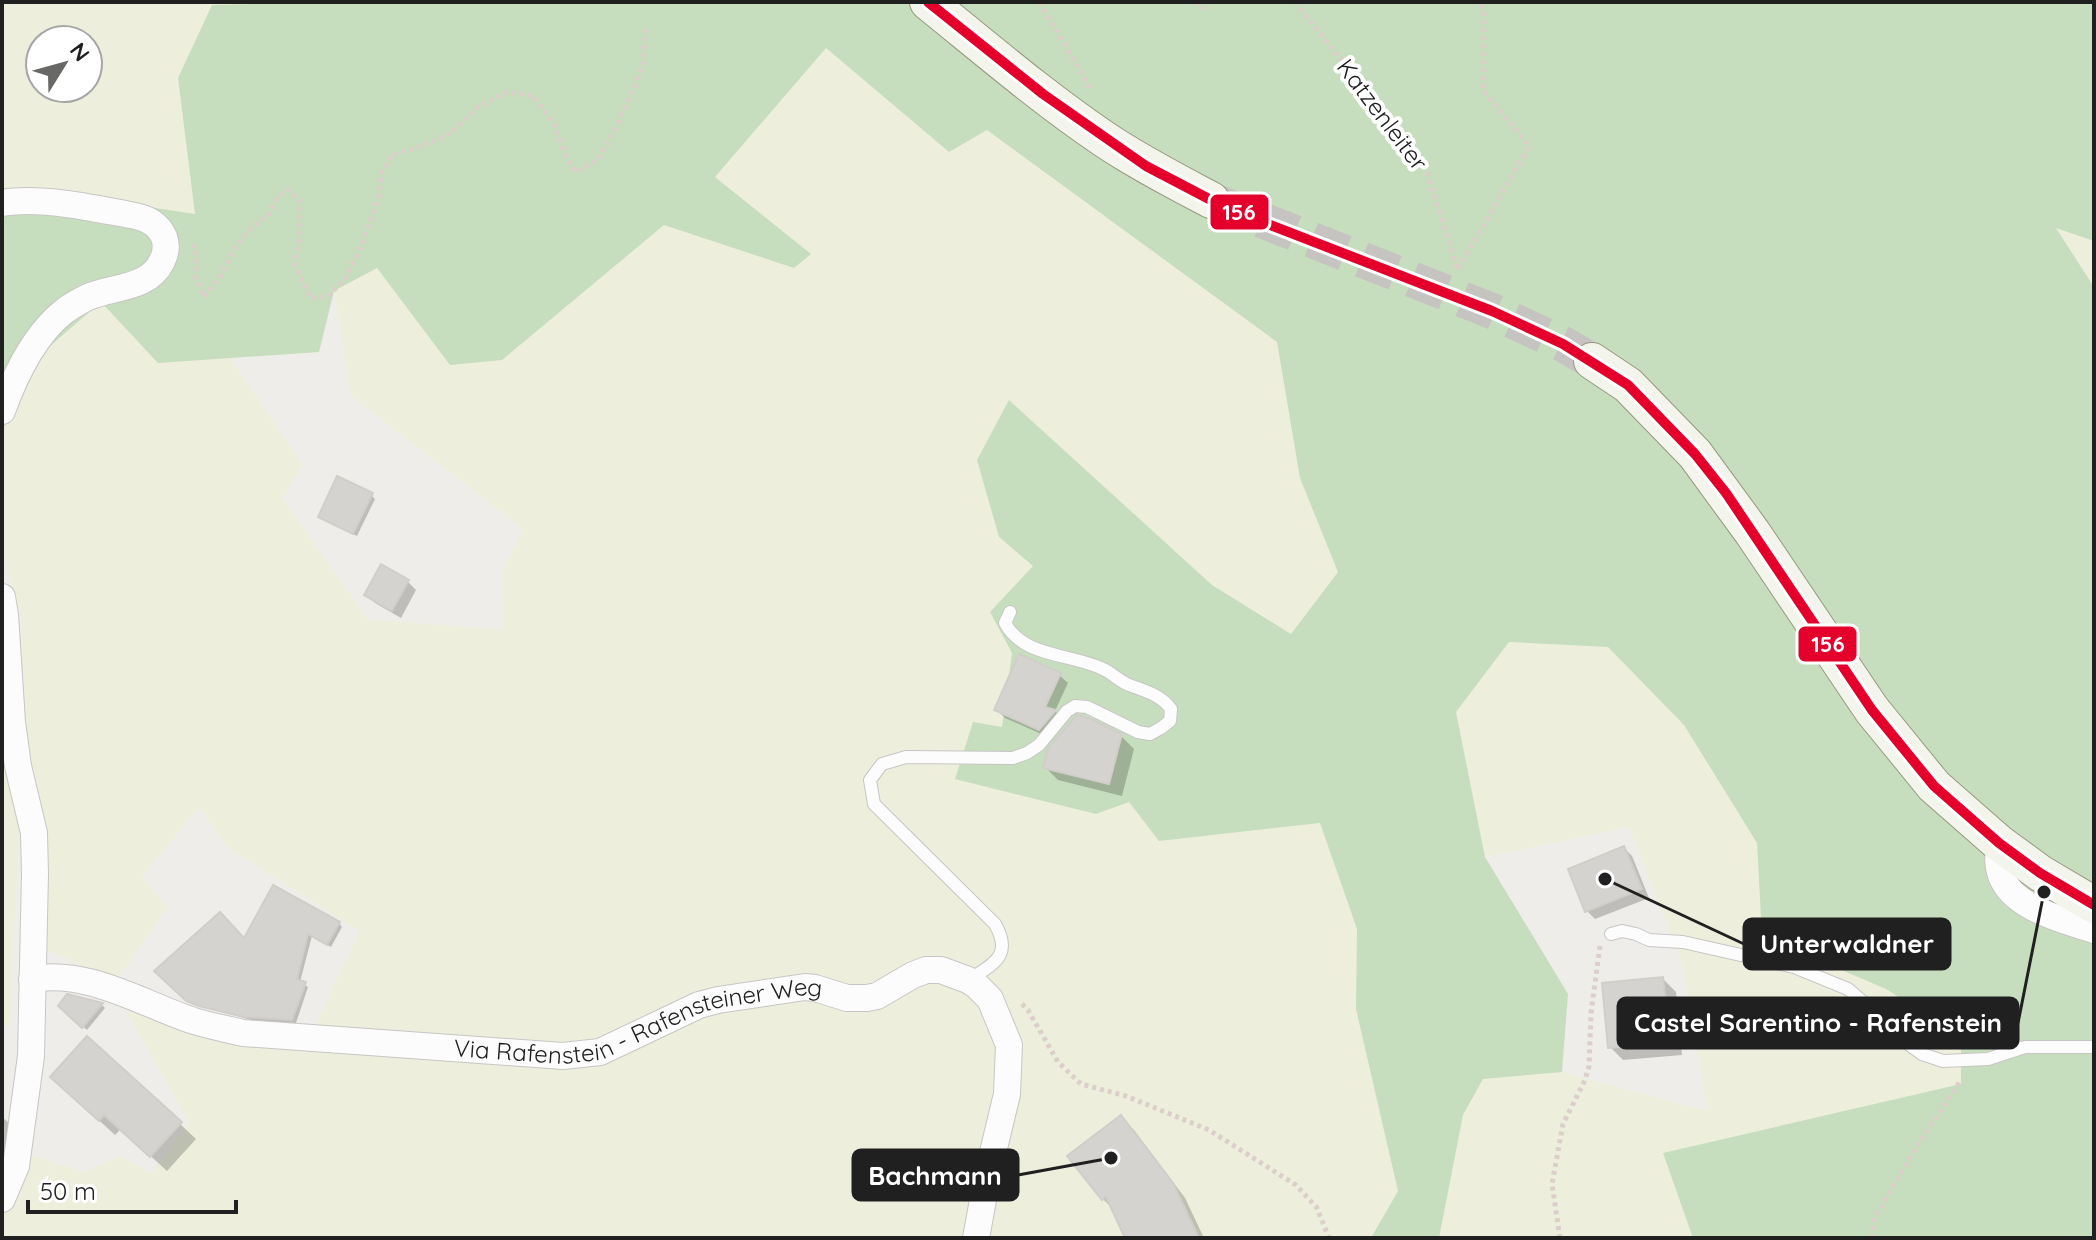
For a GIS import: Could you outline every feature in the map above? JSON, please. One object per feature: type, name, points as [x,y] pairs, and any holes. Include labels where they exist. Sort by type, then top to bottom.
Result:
[{"type":"main road","points":[[928,2],[1102,137],[1146,166],[1211,200]]},
{"type":"main road","points":[[1592,361],[1628,385],[1695,454],[1752,532],[1872,710],[1934,786],[1999,843],[2040,873],[2094,905]]},
{"type":"street","points":[[2,203],[53,203],[144,218],[156,225],[164,238],[166,250],[152,276],[88,297],[63,313],[43,332],[27,357],[2,411]]},
{"type":"street","points":[[2,597],[12,722],[18,766],[34,833],[35,874],[31,1056],[16,1166],[2,1199]]},
{"type":"street","points":[[1999,843],[1999,870],[2004,883],[2016,895],[2044,913],[2094,930]]},
{"type":"street","name":"Via Rafenstein - Rafensteiner Weg","points":[[32,979],[56,976],[119,991],[194,1021],[243,1033],[563,1056],[600,1052],[683,1012],[718,1000],[805,987],[847,998],[867,998],[877,996],[926,970],[941,970],[968,980],[990,999],[1009,1045],[1007,1094],[976,1238]]},
{"type":"lane","points":[[968,980],[999,957],[1004,945],[1002,936],[995,924],[874,804],[870,780],[882,764],[906,757],[1013,758],[1039,745],[1067,711],[1075,706],[1087,707],[1138,732],[1150,734],[1170,721],[1171,709],[1164,700],[1117,680],[1104,669],[1028,646],[1012,635],[1005,623],[1010,612]]},
{"type":"lane","points":[[1611,934],[1622,931],[1649,940],[1683,942],[1794,967],[1848,989],[1904,1041],[1922,1054],[1943,1061],[1988,1059],[2025,1047],[2094,1047]]},
{"type":"path","points":[[1039,2],[1088,84],[1102,137]]},
{"type":"path","points":[[1196,2],[1203,8],[1208,2]]},
{"type":"path","name":"Katzenleiter","points":[[1295,2],[1424,163],[1458,270],[1529,146],[1483,90],[1484,12],[1479,2]]},
{"type":"path","points":[[164,238],[170,230],[187,231],[196,250],[196,278],[204,297],[221,276],[235,248],[248,231],[270,213],[277,197],[288,190],[299,200],[300,230],[295,265],[311,298],[327,297],[345,279],[361,247],[377,202],[382,172],[392,155],[451,133],[477,108],[507,92],[533,96],[554,124],[568,161],[576,172],[598,160],[638,79],[643,64],[646,28]]},
{"type":"path","points":[[1560,1238],[1552,1184],[1563,1124],[1589,1066],[1591,1013],[1599,950],[1611,934]]},
{"type":"path","points":[[990,999],[1003,994],[1016,999],[1028,1010],[1058,1062],[1081,1084],[1126,1096],[1209,1130],[1296,1185],[1317,1208],[1329,1238]]},
{"type":"path","points":[[1872,1238],[1874,1218],[1917,1146],[1961,1079],[1988,1059]]},
{"type":"green space","points":[[2,2],[342,2],[178,78],[195,214],[2,188]]},
{"type":"green space","points":[[342,2],[2094,2],[2094,241],[2056,228],[2094,287],[2094,1238],[1693,1238],[1663,1153],[1961,1084],[1961,1036],[1886,989],[1762,936],[1757,843],[1684,725],[1608,647],[1509,642],[1456,712],[1485,857],[1568,994],[1562,1072],[1483,1079],[1463,1115],[1439,1238],[1371,1238],[1398,1191],[1356,1009],[1357,929],[1320,823],[1159,841],[1129,802],[1096,814],[955,779],[973,722],[1002,727],[1012,653],[990,612],[1033,566],[999,537],[977,460],[1009,400],[1212,585],[1291,634],[1338,572],[1300,478],[1277,342],[987,130],[949,152],[826,48],[715,177],[811,254],[794,268],[664,225],[502,360],[450,365],[377,268],[334,291],[319,352],[158,363],[101,302],[43,352],[2,431],[2,188],[195,214],[178,78],[212,5]]},
{"type":"green space","points":[[826,48],[948,152],[987,130],[1277,342],[1300,478],[1338,572],[1292,634],[1212,585],[1010,401],[1034,565],[990,612],[1012,653],[1002,727],[1129,802],[1159,841],[1320,823],[1357,929],[1356,1009],[1398,1191],[1371,1238],[2,1238],[2,1201],[28,1154],[83,1172],[120,1156],[152,1173],[189,1122],[126,1011],[303,1052],[359,931],[226,846],[199,807],[142,877],[168,907],[116,981],[45,949],[19,695],[21,617],[2,549],[2,431],[43,352],[102,302],[158,363],[230,358],[303,465],[283,498],[368,620],[503,629],[502,572],[523,529],[351,396],[334,291],[377,268],[502,360],[664,225],[794,268],[810,254],[715,177]]},
{"type":"green space","points":[[2055,227],[2094,241],[2094,287]]},
{"type":"green space","points":[[1509,642],[1608,647],[1684,725],[1757,843],[1762,936],[1886,989],[1961,1036],[1961,1084],[1664,1153],[1693,1238],[1439,1238],[1463,1115],[1483,1078],[1562,1072],[1707,1111],[1682,963],[1629,827],[1485,857],[1456,711]]},
{"type":"green space","points":[[2,710],[19,839],[9,1027],[2,1023]]},
{"type":"building","points":[[337,476],[373,493],[353,534],[318,517]]},
{"type":"building","points":[[381,564],[409,580],[392,611],[364,595]]},
{"type":"building","points":[[1019,654],[1061,673],[1045,707],[1056,710],[1039,730],[994,710]]},
{"type":"building","points":[[1077,715],[1122,734],[1109,784],[1043,768],[1048,748]]},
{"type":"building","points":[[1624,846],[1642,889],[1585,912],[1568,869]]},
{"type":"building","points":[[273,885],[340,922],[327,945],[308,934],[297,979],[306,982],[292,1020],[245,1017],[199,1006],[186,1001],[154,971],[220,912],[244,938]]},
{"type":"building","points":[[1663,977],[1670,1043],[1608,1048],[1602,983]]},
{"type":"building","points":[[67,994],[103,1003],[82,1028],[58,1006]]},
{"type":"building","points":[[87,1036],[182,1122],[150,1157],[104,1115],[99,1121],[50,1077]]},
{"type":"building","points":[[1121,1115],[1173,1183],[1199,1238],[1125,1238],[1106,1197],[1102,1200],[1067,1156]]},
{"type":"tunnel","points":[[1211,200],[1492,311],[1592,361]]},
{"type":"transit line","name":"156","points":[[928,2],[1043,94],[1146,166],[1255,219],[1492,311],[1563,344],[1628,385],[1695,454],[1726,493],[1872,710],[1934,786],[1999,843],[2040,873],[2094,905]]},
{"type":"place","name":"Unterwaldner","points":[[1605,879]]},
{"type":"place","name":"Castel Sarentino - Rafenstein","points":[[2044,892]]},
{"type":"place","name":"Bachmann","points":[[1111,1158]]}]
